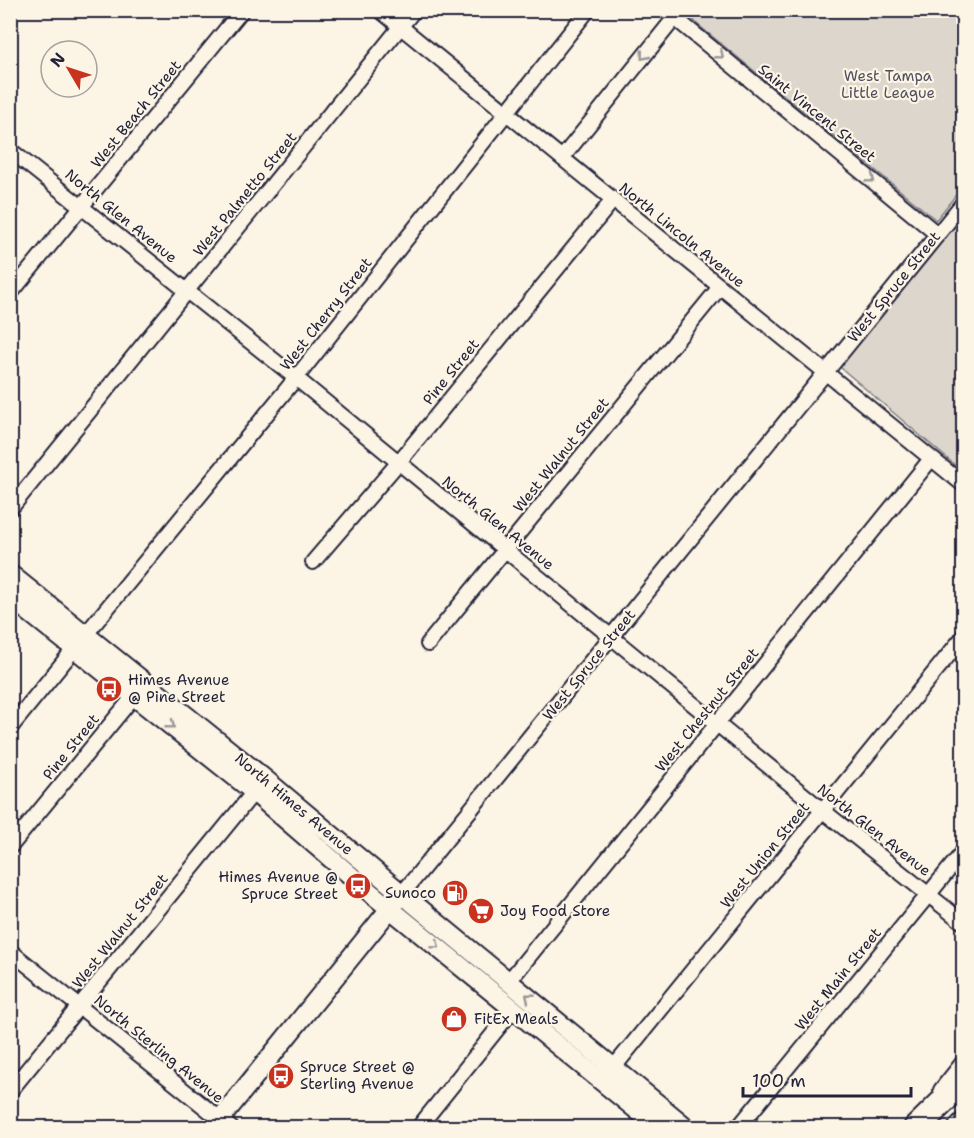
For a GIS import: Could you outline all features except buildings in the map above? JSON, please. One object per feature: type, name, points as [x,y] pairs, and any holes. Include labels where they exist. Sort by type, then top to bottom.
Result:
[{"type":"highway","points":[[915,1128],[963,1082]]},
{"type":"street","name":"West Beach Street","points":[[10,294],[242,10]]},
{"type":"street","name":"North Lincoln Avenue","points":[[380,10],[963,485]]},
{"type":"street","name":"West Palmetto Street","points":[[10,509],[414,10]]},
{"type":"street","name":"West Cherry Street","points":[[10,728],[296,378],[588,10]]},
{"type":"street","points":[[562,158],[678,14]]},
{"type":"street","name":"Saint Vincent Street","points":[[678,14],[937,234]]},
{"type":"street","name":"North Glen Avenue","points":[[10,150],[296,378],[963,923]]},
{"type":"street","name":"Pine Street","points":[[313,562],[399,463],[613,200]]},
{"type":"street","name":"West Spruce Street","points":[[221,1125],[402,894],[963,202]]},
{"type":"street","name":"West Walnut Street","points":[[428,644],[720,287]]},
{"type":"street","name":"West Chestnut Street","points":[[509,981],[931,459]]},
{"type":"street","name":"North Himes Avenue","points":[[10,573],[134,696],[254,792],[390,909],[659,1128]]},
{"type":"street","points":[[10,586],[81,641]]},
{"type":"street","name":"North Himes Avenue","points":[[10,597],[81,641]]},
{"type":"street","name":"West Union Street","points":[[614,1067],[963,636]]},
{"type":"street","name":"North Himes Avenue","points":[[81,641],[81,647],[109,663],[136,674],[687,1128]]},
{"type":"street","name":"Pine Street","points":[[10,847],[134,696]]},
{"type":"street","name":"West Walnut Street","points":[[10,1091],[254,792]]},
{"type":"street","name":"West Main Street","points":[[738,1128],[963,851]]},
{"type":"street","name":"North Sterling Avenue","points":[[10,951],[80,1006],[221,1125]]},
{"type":"street","points":[[418,1128],[521,1014],[553,1029],[603,1066],[614,1067]]},
{"type":"street","points":[[915,1128],[963,1061]]},
{"type":"street","points":[[593,1073],[599,1071],[609,1074],[660,1116],[682,1128]]},
{"type":"green space","name":"West Tampa Little League","points":[[694,10],[963,11],[963,186],[936,220],[697,24],[692,18]]},
{"type":"green space","points":[[963,210],[963,472],[841,368],[842,359]]},
{"type":"place","name":"Himes Avenue @ Pine Street","points":[[109,689]]},
{"type":"place","name":"Himes Avenue @ Spruce Street","points":[[358,886]]},
{"type":"place","name":"Sunoco","points":[[455,893]]},
{"type":"place","name":"Joy Food Store","points":[[481,911]]},
{"type":"place","name":"FitEx Meals","points":[[454,1019]]},
{"type":"place","name":"Spruce Street @ Sterling Avenue","points":[[281,1076]]}]
